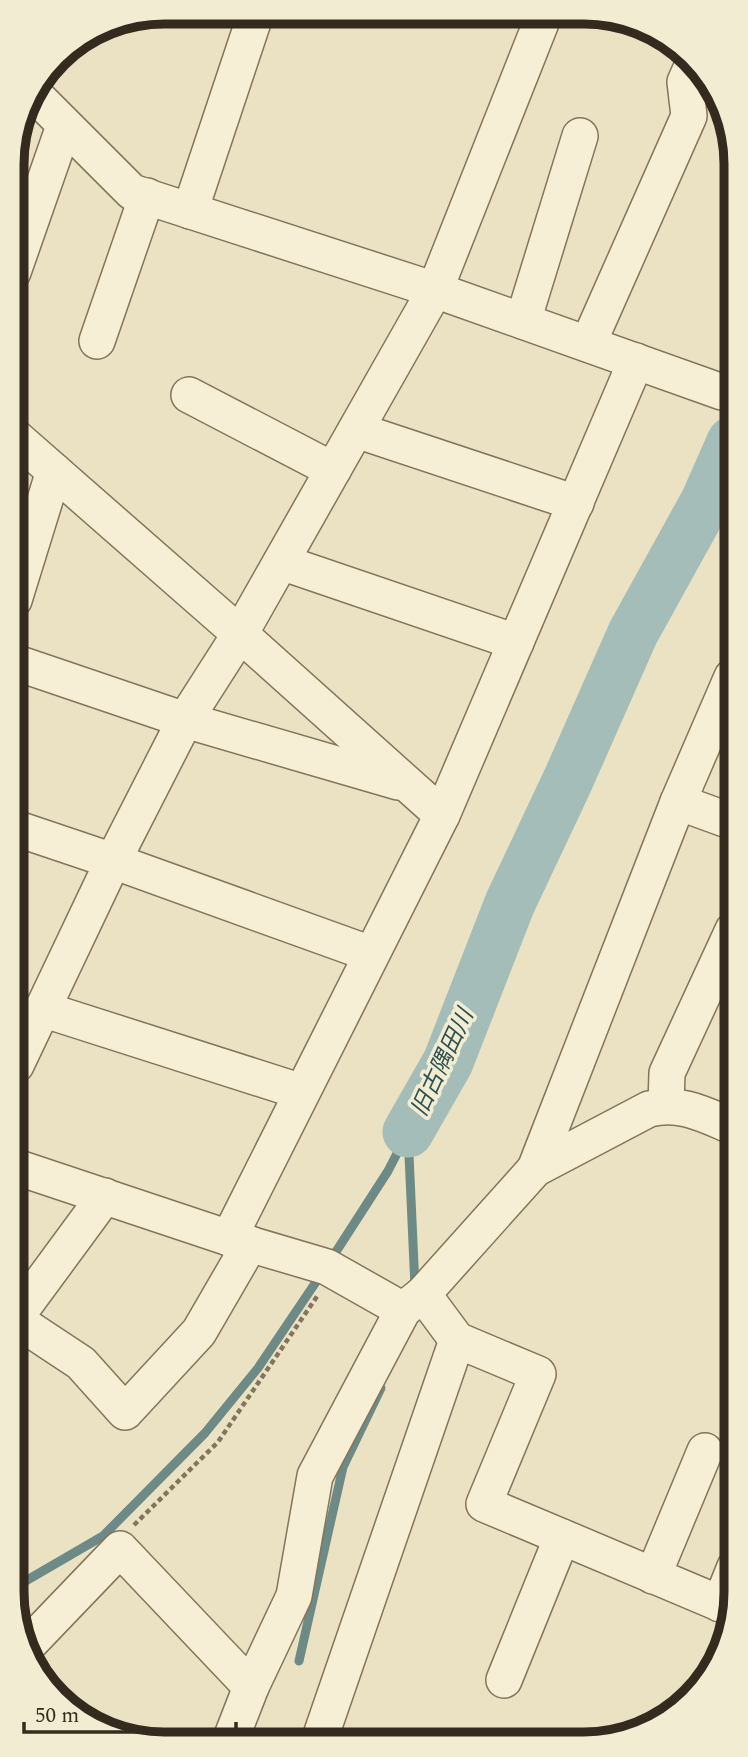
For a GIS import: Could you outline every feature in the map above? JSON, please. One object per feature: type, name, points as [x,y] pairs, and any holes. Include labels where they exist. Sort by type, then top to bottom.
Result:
[{"type":"street","points":[[190,211],[252,24]]},
{"type":"street","points":[[24,1048],[113,861],[185,720],[240,634],[435,290],[540,24]]},
{"type":"street","points":[[588,344],[689,116],[685,82],[689,72]]},
{"type":"street","points":[[40,100],[132,192],[435,290],[722,391]]},
{"type":"street","points":[[25,238],[64,126]]},
{"type":"street","points":[[523,321],[580,136]]},
{"type":"street","points":[[97,341],[146,196]]},
{"type":"street","points":[[24,1325],[81,1363],[125,1412],[199,1332],[302,1091],[442,815],[636,360]]},
{"type":"street","points":[[189,395],[333,470]]},
{"type":"street","points":[[356,430],[576,503]]},
{"type":"street","points":[[25,446],[442,815]]},
{"type":"street","points":[[25,565],[54,471]]},
{"type":"street","points":[[281,562],[516,642]]},
{"type":"street","points":[[25,666],[185,720],[408,785]]},
{"type":"street","points":[[535,1169],[678,802],[724,696]]},
{"type":"street","points":[[678,802],[724,818]]},
{"type":"street","points":[[25,831],[371,954]]},
{"type":"street","points":[[666,1105],[667,1073],[723,951]]},
{"type":"street","points":[[43,1009],[302,1091]]},
{"type":"street","points":[[233,1732],[251,1686],[294,1596],[315,1476],[413,1302],[535,1169],[649,1109],[666,1105],[693,1110],[723,1123]]},
{"type":"street","points":[[24,1170],[334,1271],[413,1302],[457,1339],[538,1374],[484,1504],[723,1606]]},
{"type":"street","points":[[24,1308],[105,1196]]},
{"type":"street","points":[[322,1732],[457,1339]]},
{"type":"street","points":[[653,1576],[705,1451]]},
{"type":"street","points":[[504,1680],[562,1537]]},
{"type":"street","points":[[33,1640],[120,1549],[251,1686]]},
{"type":"path","points":[[120,1549],[129,1531],[218,1442],[334,1271]]},
{"type":"waterway","name":"旧古隅田川","points":[[408,1132],[448,1062],[510,903],[633,633],[706,501],[724,461]]},
{"type":"waterway","name":"旧古隅田川","points":[[330,1261],[388,1171],[408,1132]]},
{"type":"waterway","points":[[408,1133],[415,1287]]},
{"type":"waterway","name":"旧古隅田川","points":[[24,1582],[103,1536],[205,1433],[258,1368],[322,1273]]},
{"type":"waterway","points":[[299,1661],[343,1467],[381,1388]]}]
